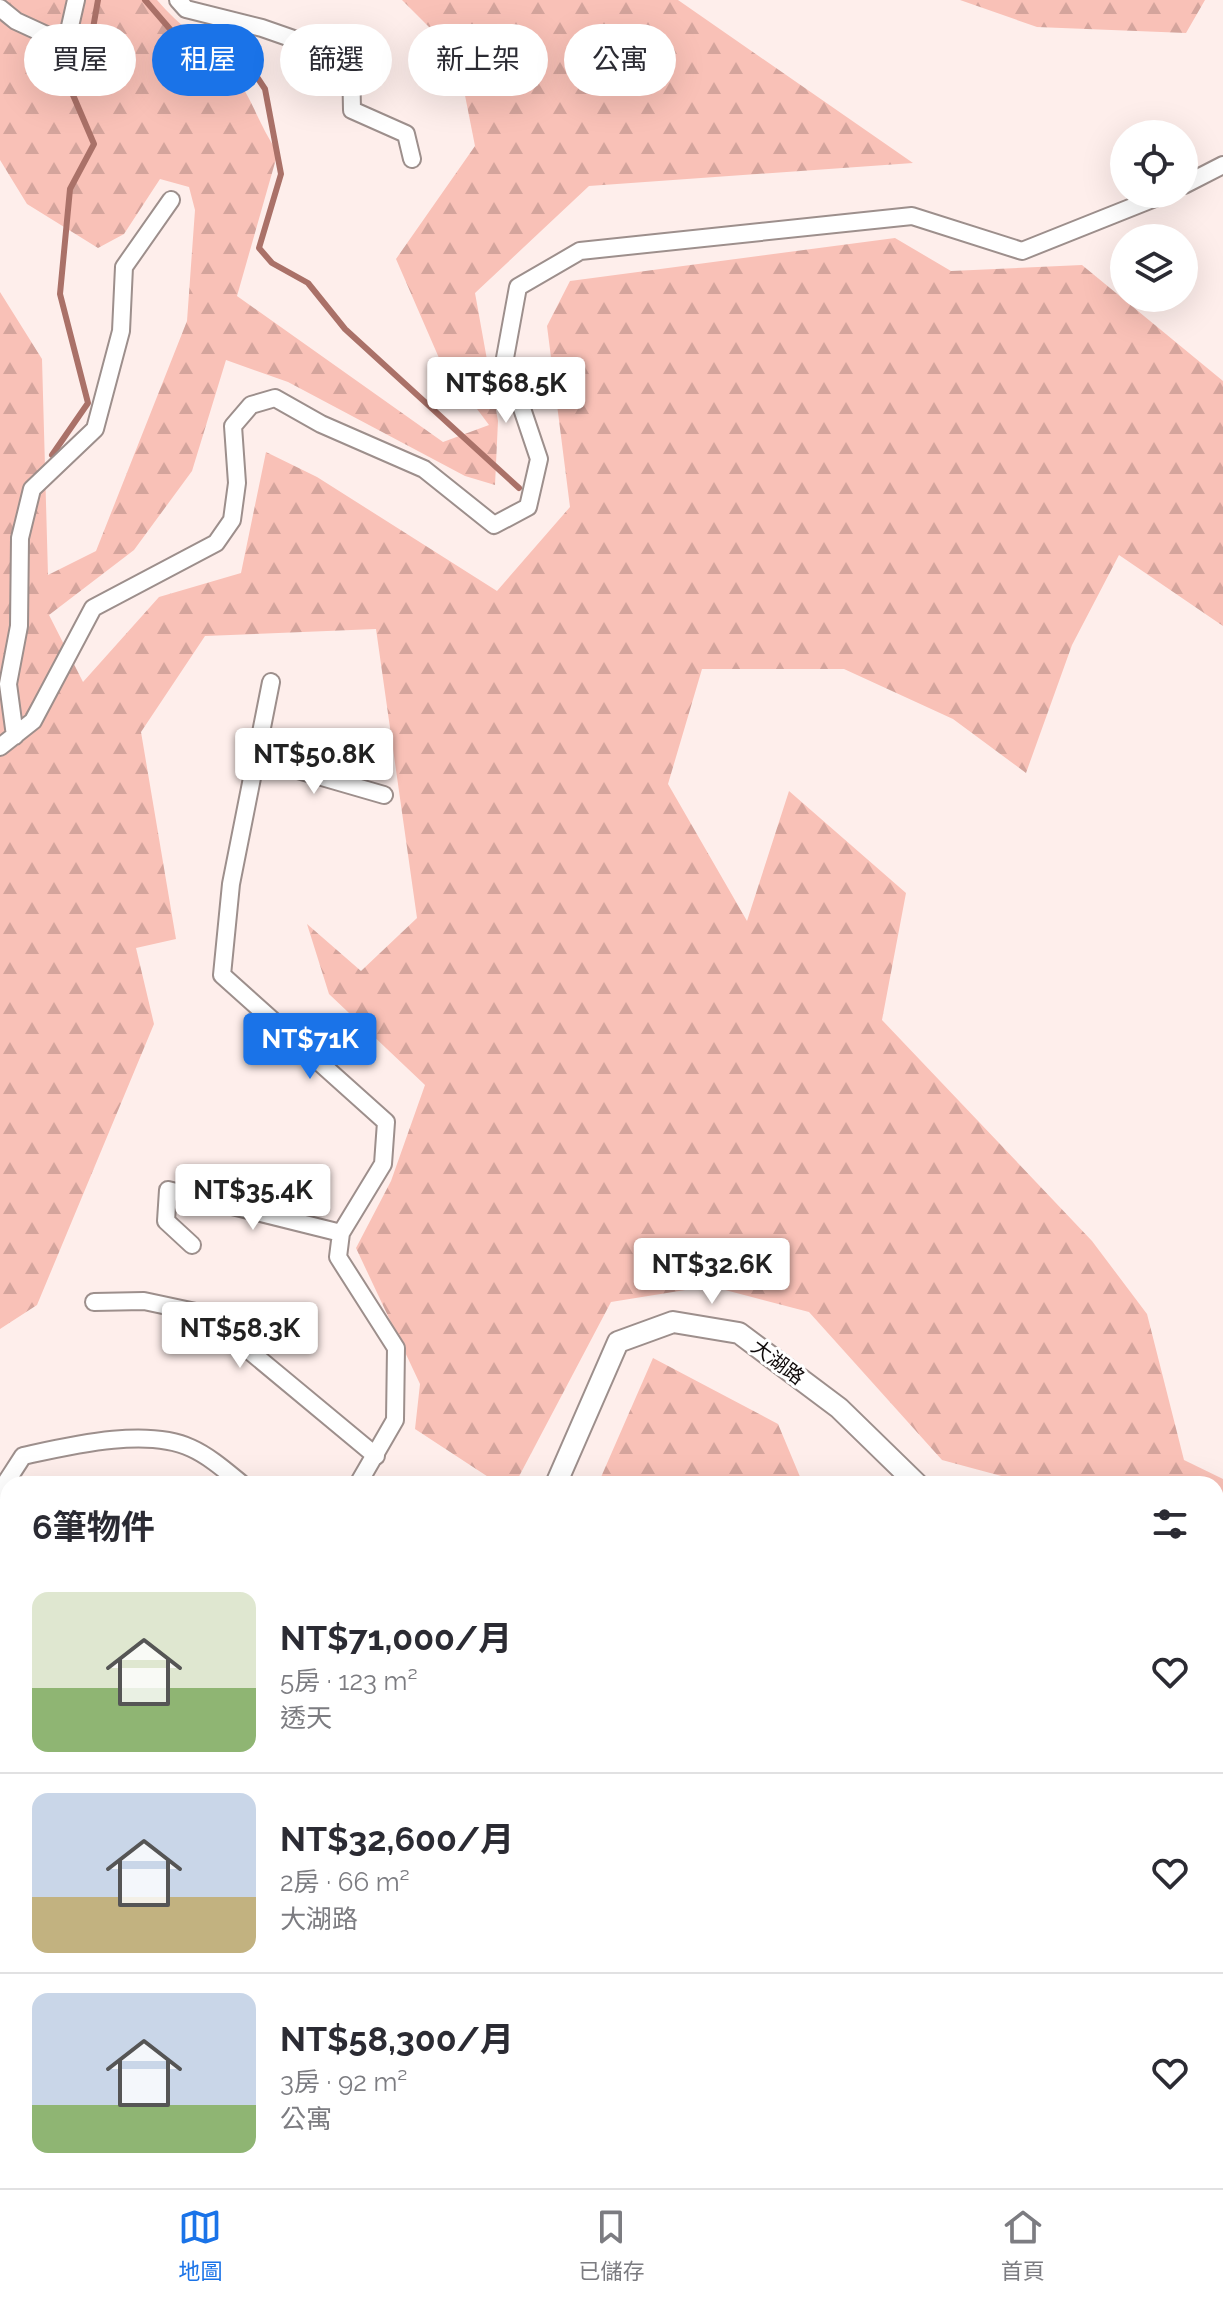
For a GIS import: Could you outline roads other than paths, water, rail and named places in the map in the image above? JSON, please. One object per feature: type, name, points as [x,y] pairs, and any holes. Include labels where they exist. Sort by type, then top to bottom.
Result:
[{"type":"street","points":[[0,8],[16,21],[66,44],[76,0]]},
{"type":"street","points":[[178,0],[186,9],[262,28],[351,59],[352,110],[406,134],[412,159]]},
{"type":"street","points":[[1198,178],[1223,165]]},
{"type":"street","points":[[15,736],[8,684],[19,626],[20,538],[32,489],[95,429],[121,331],[124,267],[171,200]]},
{"type":"street","points":[[0,747],[33,721],[93,608],[216,543],[232,520],[237,483],[233,426],[251,405],[275,398],[321,424],[424,469],[494,525],[528,507],[539,459],[505,358],[518,287],[580,251],[912,216],[1022,251],[1130,208]]},
{"type":"street","points":[[271,682],[231,884],[222,975],[386,1122],[383,1164],[341,1233],[338,1257],[396,1348],[395,1420],[363,1476]]},
{"type":"street","points":[[256,758],[384,795]]},
{"type":"street","points":[[192,1245],[166,1221],[168,1190],[341,1233]]},
{"type":"street","points":[[94,1302],[144,1301],[205,1314],[376,1456]]},
{"type":"street","name":"大湖路","points":[[559,1476],[618,1342],[673,1322],[739,1333],[839,1408],[909,1476]]},
{"type":"street","points":[[10,1476],[23,1456],[83,1443],[163,1440],[190,1448],[230,1476]]},
{"type":"waterway","points":[[52,455],[88,403],[60,294],[70,189],[94,144],[67,81],[89,51],[98,0]]},
{"type":"waterway","points":[[145,0],[176,36],[231,38],[265,89],[281,174],[259,248],[272,263],[308,283],[345,329],[519,488]]}]
